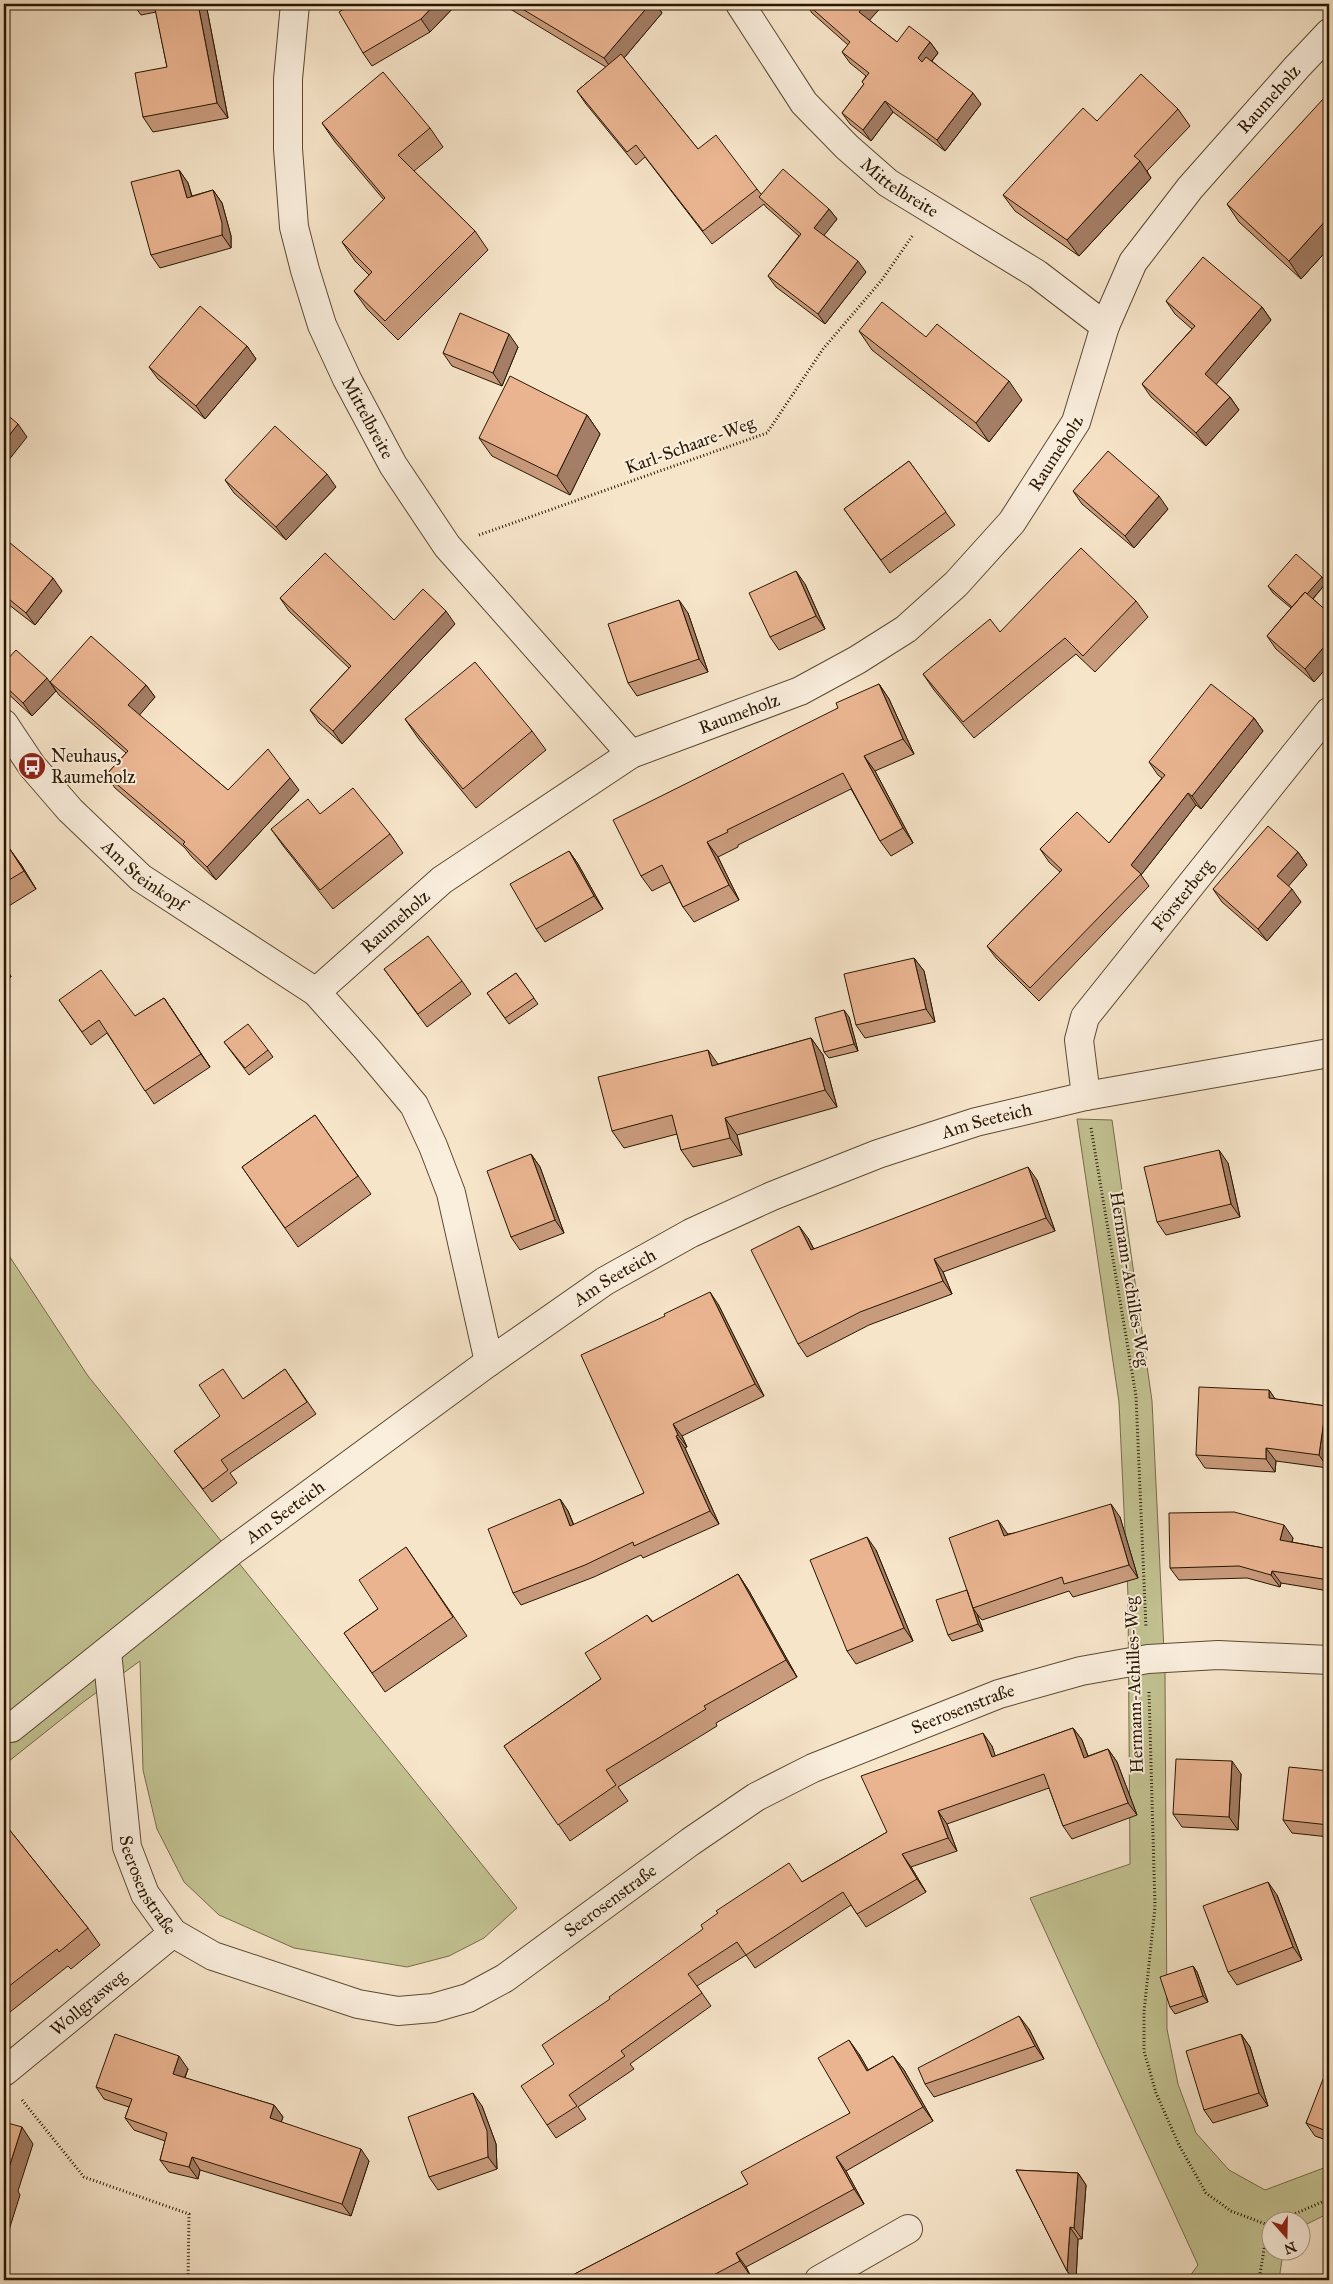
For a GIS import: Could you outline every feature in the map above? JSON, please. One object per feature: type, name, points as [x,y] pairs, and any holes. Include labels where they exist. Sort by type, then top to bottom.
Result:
[{"type":"street","name":"Mittelbreite","points":[[295,4],[288,79],[288,149],[294,227],[322,325],[347,379],[393,465],[447,546],[630,754]]},
{"type":"street","name":"Mittelbreite","points":[[740,4],[804,103],[847,147],[888,183],[1037,274],[1105,326]]},
{"type":"street","name":"Raumeholz","points":[[316,992],[442,880],[630,754],[800,691],[857,660],[906,629],[956,584],[1012,522],[1076,422],[1105,326],[1133,262],[1190,188],[1297,66],[1329,33]]},
{"type":"street","name":"Försterberg","points":[[1086,1096],[1078,1040],[1085,1017],[1329,712]]},
{"type":"street","name":"Am Steinkopf","points":[[4,724],[32,766],[70,810],[141,878],[316,992]]},
{"type":"street","points":[[316,992],[367,1048],[414,1105],[433,1146],[451,1193],[489,1362]]},
{"type":"street","name":"Am Seeteich","points":[[11,1728],[232,1551],[489,1362],[604,1281],[691,1233],[772,1196],[878,1154],[976,1122],[1086,1096],[1329,1053]]},
{"type":"street","name":"Seerosenstraße","points":[[107,1652],[126,1847],[145,1894],[173,1933],[213,1956],[358,2004],[398,2010],[433,2008],[468,1998],[505,1978],[690,1842],[756,1797],[813,1768],[999,1694],[1081,1670],[1148,1659],[1218,1654],[1329,1660]]},
{"type":"street","name":"Wollgrasweg","points":[[10,2083],[173,1933]]},
{"type":"street","points":[[818,2280],[908,2229]]},
{"type":"path","name":"Karl-Schaare-Weg","points":[[447,546],[767,433],[823,350],[881,281],[930,210]]},
{"type":"path","name":"Hermann-Achilles-Weg","points":[[1086,1096],[1136,1396],[1148,1659],[1155,1907],[1144,2012],[1144,2051],[1156,2093],[1179,2145],[1206,2193],[1231,2212],[1260,2221]]},
{"type":"path","points":[[10,2083],[84,2177],[189,2214],[188,2280]]},
{"type":"path","points":[[1299,2212],[1329,2199]]},
{"type":"path","name":"Hermann-Achilles-Weg","points":[[1259,2280],[1262,2262]]},
{"type":"shaded area","points":[[1077,1119],[1112,1120],[1152,1401],[1165,1672],[1167,2029],[1178,2084],[1196,2133],[1229,2170],[1265,2190],[1329,2166],[1329,2213],[1310,2222],[1310,2212],[1260,2212],[1260,2262],[1282,2262],[1279,2280],[1187,2280],[1198,2265],[1030,1898],[1130,1864],[1128,1596],[1119,1402]]},
{"type":"shaded area","points":[[4,1248],[88,1376],[517,1908],[484,1938],[449,1956],[407,1967],[294,1948],[219,1915],[184,1882],[157,1829],[143,1770],[140,1661],[82,1703],[4,1765]]},
{"type":"building","points":[[154,4],[198,4],[217,103],[143,117],[135,73],[167,67]]},
{"type":"building","points":[[352,4],[435,4],[421,19],[363,53],[339,12]]},
{"type":"building","points":[[514,4],[650,4],[604,58]]},
{"type":"building","points":[[807,4],[866,4],[859,12],[897,42],[909,26],[930,42],[918,58],[922,62],[926,57],[973,93],[937,140],[885,101],[863,130],[842,113],[864,84],[862,82],[869,73],[842,52],[850,42]]},
{"type":"building","points":[[621,54],[698,149],[716,135],[757,189],[703,231],[636,145],[627,152],[577,91]]},
{"type":"building","points":[[383,72],[430,128],[398,155],[475,231],[385,321],[354,291],[372,272],[342,242],[385,198],[322,123]]},
{"type":"building","points":[[1141,74],[1178,109],[1134,156],[1140,161],[1067,240],[1003,195],[1083,108],[1097,121]]},
{"type":"building","points":[[1324,98],[1329,103],[1329,217],[1289,261],[1227,204]]},
{"type":"building","points":[[783,169],[829,209],[814,228],[858,261],[818,314],[768,276],[801,234],[759,197]]},
{"type":"building","points":[[179,170],[187,198],[213,190],[222,223],[222,235],[151,255],[131,182]]},
{"type":"building","points":[[1203,257],[1262,307],[1205,374],[1230,397],[1196,433],[1142,384],[1195,326],[1166,301]]},
{"type":"building","points":[[882,302],[926,337],[937,324],[1009,381],[976,423],[859,331]]},
{"type":"building","points":[[200,306],[247,346],[196,406],[149,367]]},
{"type":"building","points":[[460,313],[509,334],[493,373],[443,353]]},
{"type":"building","points":[[510,376],[587,415],[557,476],[479,438]]},
{"type":"building","points":[[4,412],[18,424],[4,442]]},
{"type":"building","points":[[275,426],[327,474],[276,527],[225,480]]},
{"type":"building","points":[[1108,451],[1159,496],[1125,536],[1073,491]]},
{"type":"building","points":[[909,461],[946,512],[881,560],[844,509]]},
{"type":"building","points":[[4,538],[53,578],[26,613],[4,595]]},
{"type":"building","points":[[1081,548],[1136,601],[1083,656],[1065,638],[963,722],[923,674],[990,619],[1000,632]]},
{"type":"building","points":[[325,553],[394,620],[423,589],[446,611],[333,731],[310,710],[351,666],[280,598]]},
{"type":"building","points":[[1296,554],[1322,577],[1292,607],[1268,586]]},
{"type":"building","points":[[796,571],[816,616],[770,637],[749,593]]},
{"type":"building","points":[[1305,592],[1329,613],[1329,641],[1305,669],[1267,636]]},
{"type":"building","points":[[679,600],[699,659],[628,683],[608,624]]},
{"type":"building","points":[[91,636],[146,685],[128,705],[228,790],[268,749],[290,778],[207,867],[183,844],[185,842],[106,775],[128,751],[50,682]]},
{"type":"building","points":[[16,650],[47,678],[23,703],[4,685],[4,663]]},
{"type":"building","points":[[475,662],[532,731],[463,789],[405,719]]},
{"type":"building","points":[[879,684],[903,739],[864,756],[903,828],[880,841],[843,773],[727,830],[728,832],[707,842],[729,885],[683,907],[662,865],[641,876],[613,820],[838,708],[836,703]]},
{"type":"building","points":[[1211,684],[1254,718],[1192,796],[1188,793],[1131,865],[1141,874],[1030,988],[987,946],[1062,870],[1040,849],[1077,812],[1109,843],[1165,775],[1149,762]]},
{"type":"building","points":[[353,788],[390,834],[320,890],[271,829],[308,799],[320,814]]},
{"type":"building","points":[[1268,826],[1298,852],[1277,876],[1292,889],[1258,929],[1213,889]]},
{"type":"building","points":[[9,848],[24,871],[4,883],[4,851]]},
{"type":"building","points":[[569,851],[594,896],[536,929],[510,884]]},
{"type":"building","points":[[428,936],[462,981],[418,1014],[384,969]]},
{"type":"building","points":[[914,958],[926,1009],[856,1025],[844,974]]},
{"type":"building","points":[[101,970],[135,1016],[164,998],[201,1054],[145,1091],[99,1020],[82,1032],[59,1000]]},
{"type":"building","points":[[516,973],[534,998],[505,1018],[487,993]]},
{"type":"building","points":[[844,1010],[854,1044],[824,1052],[815,1018]]},
{"type":"building","points":[[248,1024],[268,1050],[245,1068],[224,1042]]},
{"type":"building","points":[[811,1038],[825,1090],[725,1118],[730,1138],[681,1150],[672,1115],[612,1131],[598,1077],[708,1050],[712,1066]]},
{"type":"building","points":[[315,1115],[358,1176],[285,1228],[242,1167]]},
{"type":"building","points":[[1219,1150],[1231,1204],[1157,1222],[1144,1167]]},
{"type":"building","points":[[531,1154],[555,1220],[511,1237],[487,1171]]},
{"type":"building","points":[[1028,1167],[1046,1218],[934,1259],[943,1281],[860,1312],[798,1344],[751,1250],[799,1226],[811,1250]]},
{"type":"building","points":[[710,1292],[755,1384],[673,1424],[678,1435],[676,1436],[710,1511],[634,1546],[633,1542],[585,1565],[513,1593],[488,1529],[560,1499],[570,1526],[644,1493],[581,1355],[665,1316],[664,1314]]},
{"type":"building","points":[[223,1369],[243,1399],[285,1369],[307,1402],[221,1460],[228,1470],[203,1489],[174,1451],[220,1416],[199,1385]]},
{"type":"building","points":[[1199,1387],[1269,1390],[1269,1398],[1326,1406],[1319,1455],[1266,1448],[1266,1459],[1196,1455]]},
{"type":"building","points":[[1111,1504],[1129,1565],[1064,1584],[1062,1577],[973,1608],[949,1538],[998,1520],[1004,1536]]},
{"type":"building","points":[[1234,1512],[1284,1525],[1280,1540],[1329,1549],[1329,1580],[1272,1571],[1271,1575],[1239,1566],[1170,1568],[1169,1513]]},
{"type":"building","points":[[867,1537],[904,1628],[847,1651],[810,1560]]},
{"type":"building","points":[[406,1547],[453,1617],[372,1673],[344,1633],[378,1609],[359,1580]]},
{"type":"building","points":[[738,1574],[786,1660],[704,1706],[706,1709],[606,1770],[616,1785],[558,1825],[504,1746],[601,1679],[585,1653],[647,1615],[652,1622]]},
{"type":"building","points":[[967,1590],[978,1624],[948,1635],[936,1600]]},
{"type":"building","points":[[1073,1728],[1084,1758],[1108,1749],[1128,1803],[1063,1826],[1044,1774],[938,1811],[948,1838],[902,1854],[917,1879],[857,1914],[843,1892],[746,1955],[737,1942],[688,1974],[702,1993],[621,2051],[625,2056],[569,2095],[577,2106],[547,2125],[521,2086],[554,2064],[542,2045],[610,1999],[609,1997],[703,1929],[701,1925],[718,1913],[716,1911],[789,1863],[802,1882],[887,1832],[861,1776],[983,1733],[992,1757]]},
{"type":"building","points":[[1176,1759],[1232,1761],[1229,1817],[1173,1814]]},
{"type":"building","points":[[1289,1767],[1329,1771],[1329,1825],[1283,1820]]},
{"type":"building","points":[[4,1823],[88,1928],[59,1952],[57,1949],[4,1990]]},
{"type":"building","points":[[1268,1882],[1293,1947],[1228,1972],[1203,1906]]},
{"type":"building","points":[[1193,1966],[1203,1996],[1170,2007],[1160,1977]]},
{"type":"building","points":[[1019,2016],[1035,2046],[925,2084],[918,2068]]},
{"type":"building","points":[[115,2034],[179,2056],[173,2074],[274,2105],[270,2118],[361,2149],[342,2204],[192,2157],[189,2167],[160,2160],[167,2133],[125,2118],[132,2099],[96,2087]]},
{"type":"building","points":[[1241,2034],[1259,2093],[1204,2110],[1186,2051]]},
{"type":"building","points":[[849,2040],[867,2071],[893,2056],[923,2107],[836,2157],[854,2189],[736,2253],[740,2261],[704,2280],[563,2280],[748,2184],[741,2172],[850,2113],[818,2058]]},
{"type":"building","points":[[1325,2074],[1329,2075],[1329,2132],[1306,2123]]},
{"type":"building","points":[[473,2093],[487,2131],[488,2157],[429,2177],[408,2117]]},
{"type":"building","points":[[4,2122],[22,2127],[6,2177],[9,2178],[4,2194]]},
{"type":"building","points":[[1016,2170],[1078,2173],[1074,2228],[1070,2227],[1067,2271]]},
{"type":"place","name":"Neuhaus, Raumeholz","points":[[32,766]]}]
